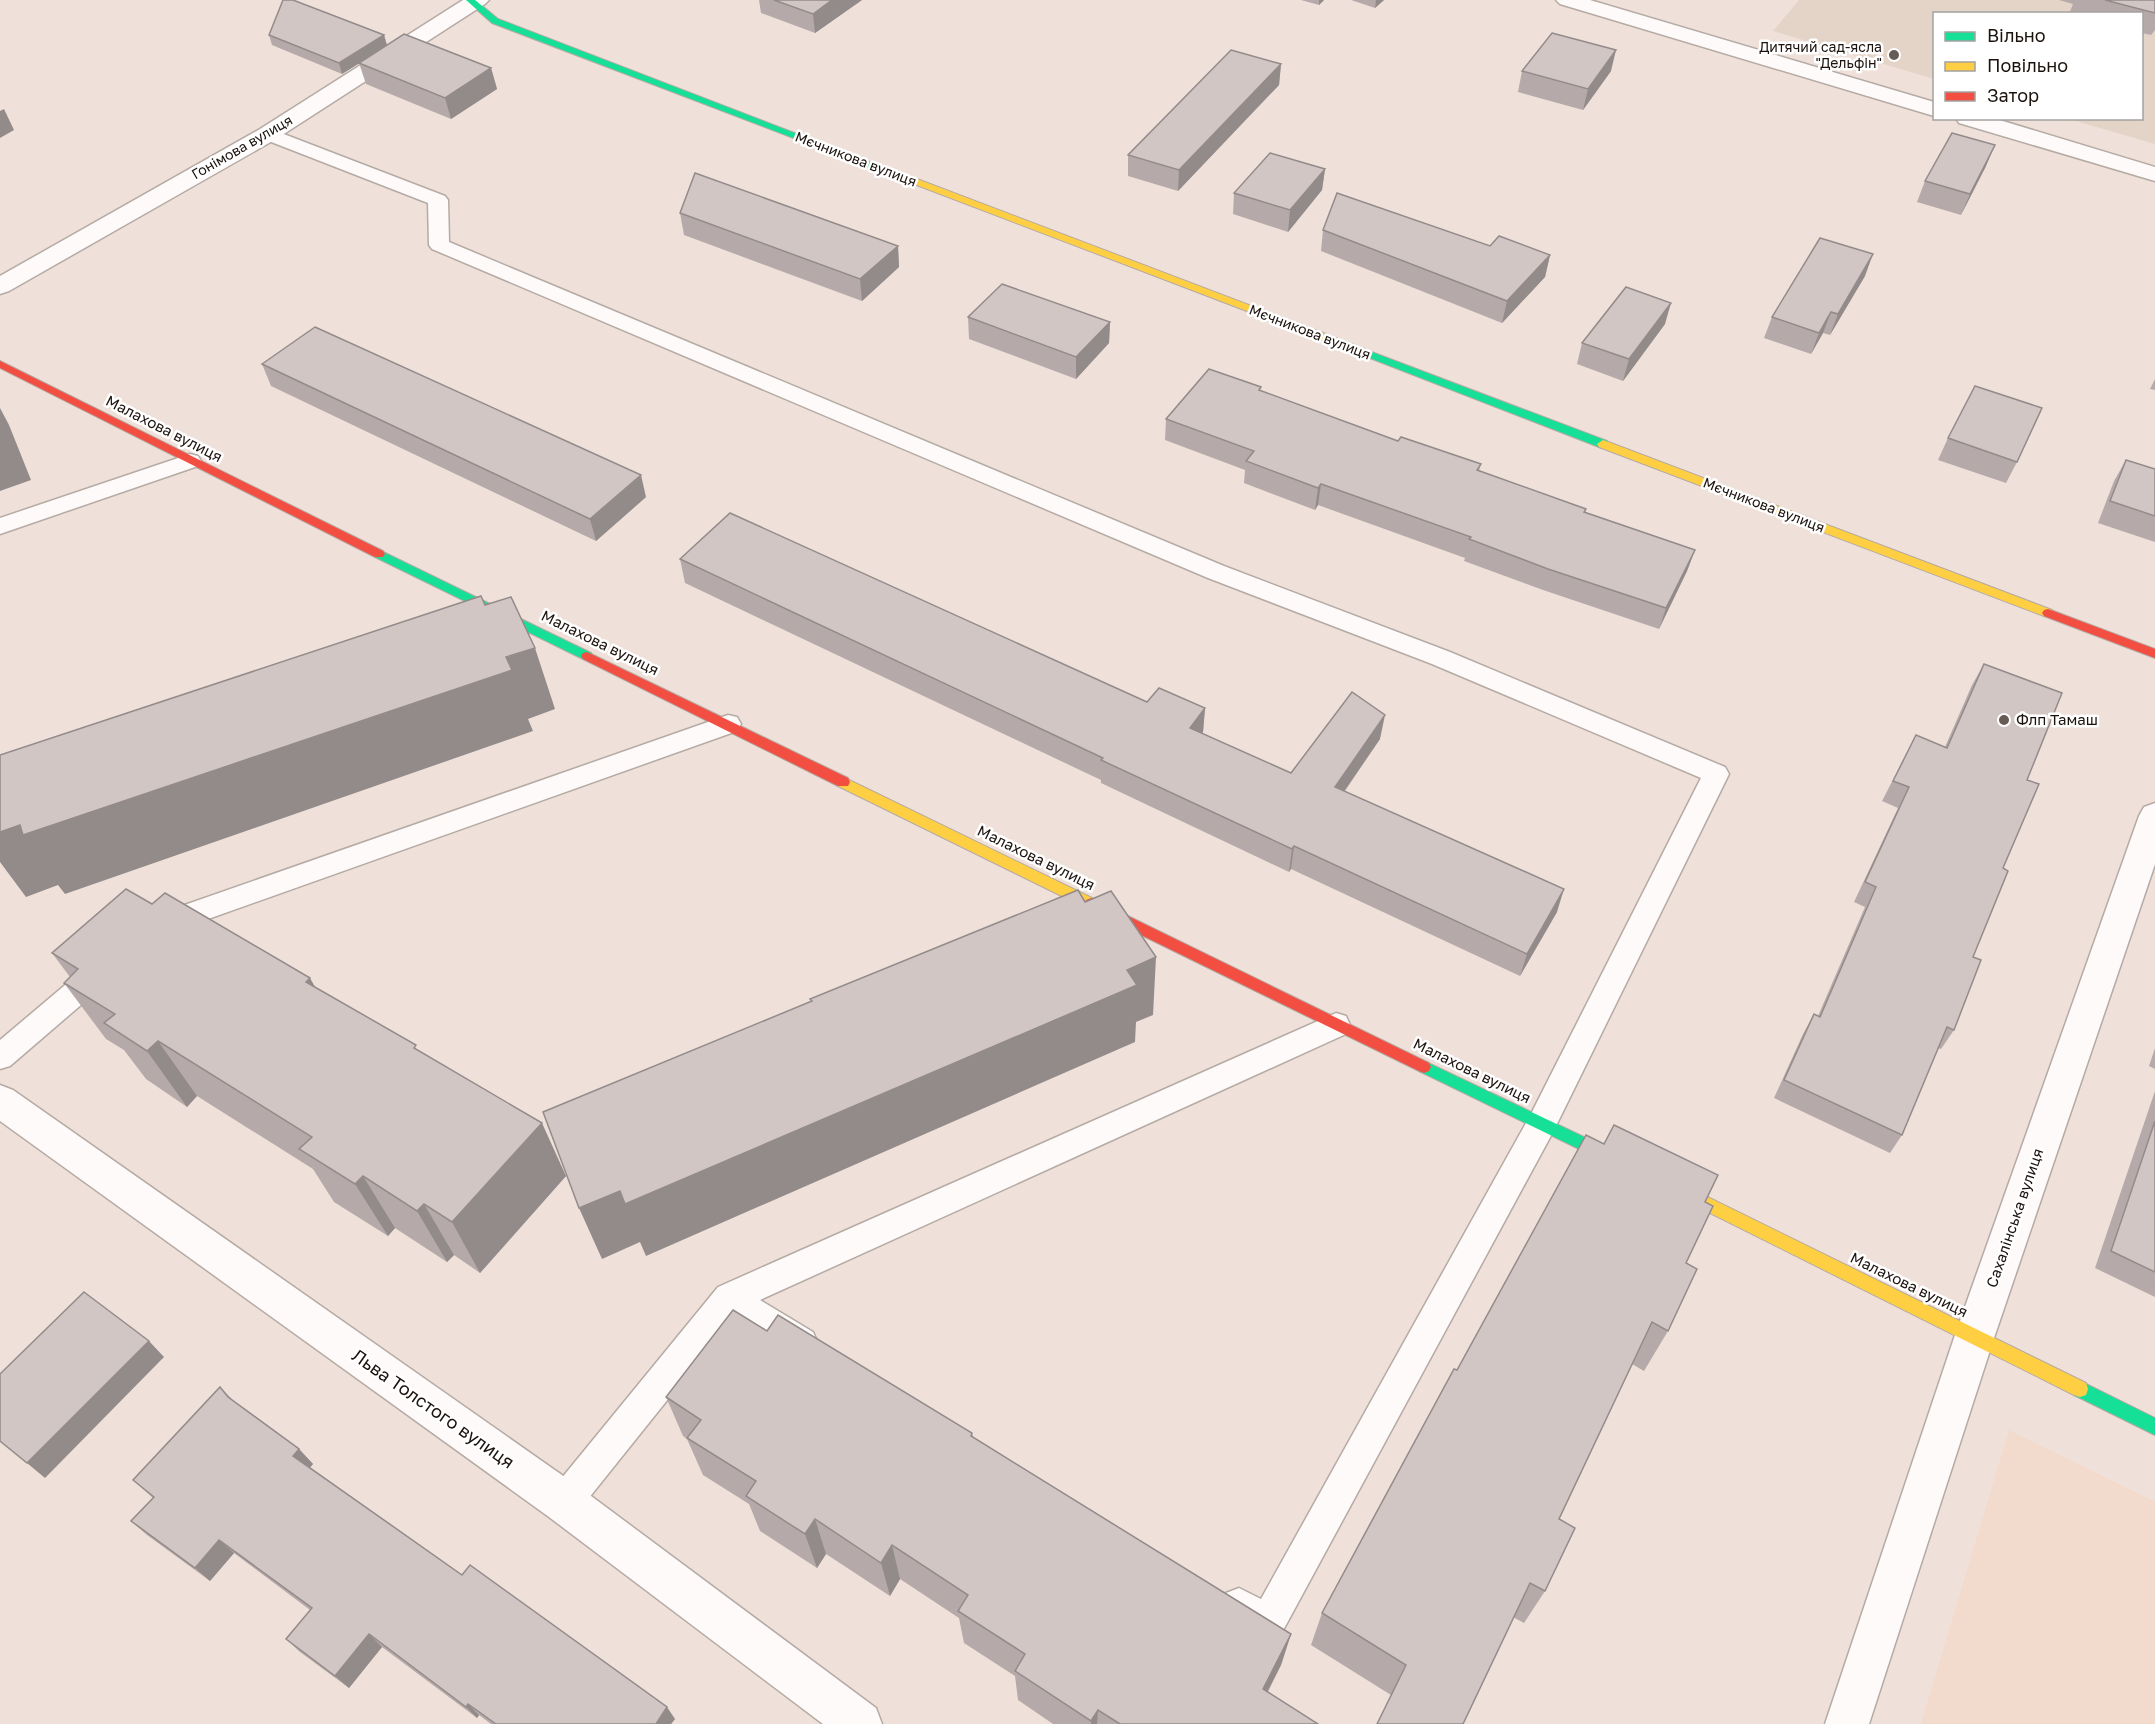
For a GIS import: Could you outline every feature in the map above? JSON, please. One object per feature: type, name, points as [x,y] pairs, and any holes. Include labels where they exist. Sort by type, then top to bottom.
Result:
[{"type":"street","points":[[1567,0],[1933,108]]},
{"type":"street","name":"Гонімова вулиця","points":[[0,285],[268,134],[474,1]]},
{"type":"street","name":"Мєчникова вулиця","points":[[474,1],[495,21],[2155,654]]},
{"type":"street","points":[[1974,120],[2155,174]]},
{"type":"street","name":"Малахова вулиця","points":[[0,364],[190,461],[1336,1024],[1637,1169]]},
{"type":"street","name":"Сахалінська вулиця","points":[[1847,1724],[1975,1335],[2155,816]]},
{"type":"street","name":"Льва Толстого вулиця","points":[[0,1101],[564,1502],[860,1724]]},
{"type":"street","name":"Малахова вулиця","points":[[1658,1180],[1975,1335],[2155,1427]]},
{"type":"lane","points":[[268,134],[438,200],[439,245],[1216,572],[1441,658],[1716,774],[1542,1123],[1268,1623],[1217,1593]]},
{"type":"lane","points":[[0,526],[190,461]]},
{"type":"lane","points":[[142,936],[151,928],[728,724]]},
{"type":"lane","points":[[0,1057],[116,958]]},
{"type":"lane","points":[[564,1502],[729,1298],[1336,1024]]},
{"type":"lane","points":[[729,1298],[831,1360]]},
{"type":"shaded area","name":"Дитячий сад-ясла \"Дельфін\"","points":[[1799,0],[2155,0],[2155,144],[2072,120],[2143,120],[2143,12],[1933,12],[1933,79],[1773,31]]},
{"type":"shaded area","points":[[2009,1430],[2155,1502],[2155,1724],[1921,1724]]},
{"type":"building","points":[[283,0],[293,0],[384,35],[339,63],[269,35]]},
{"type":"building","points":[[774,0],[832,0],[813,14]]},
{"type":"building","points":[[2105,0],[2155,0],[2155,13]]},
{"type":"building","points":[[1552,33],[1616,50],[1588,89],[1522,71]]},
{"type":"building","points":[[404,34],[491,68],[445,98],[359,63]]},
{"type":"building","points":[[1231,50],[1281,64],[1179,170],[1128,155]]},
{"type":"building","points":[[1952,133],[1995,145],[1970,194],[1925,181]]},
{"type":"building","points":[[1270,153],[1325,169],[1290,210],[1234,193]]},
{"type":"building","points":[[695,173],[898,246],[860,279],[680,213]]},
{"type":"building","points":[[1337,193],[1490,246],[1499,236],[1550,255],[1507,301],[1323,230]]},
{"type":"building","points":[[1820,238],[1873,254],[1838,314],[1831,312],[1819,333],[1772,317]]},
{"type":"building","points":[[1002,284],[1110,322],[1076,357],[968,317]]},
{"type":"building","points":[[1626,287],[1671,303],[1629,359],[1582,343]]},
{"type":"building","points":[[315,327],[641,475],[590,519],[262,364]]},
{"type":"building","points":[[1209,369],[1261,387],[1259,390],[1398,441],[1401,437],[1481,464],[1477,470],[1586,509],[1584,512],[1695,550],[1666,608],[1548,569],[1469,539],[1471,537],[1321,484],[1318,488],[1246,461],[1254,451],[1166,419]]},
{"type":"building","points":[[1975,386],[2042,408],[2017,462],[1948,438]]},
{"type":"building","points":[[2126,460],[2155,469],[2155,516],[2110,501]]},
{"type":"building","points":[[730,513],[1147,702],[1159,688],[1205,708],[1190,728],[1291,773],[1352,692],[1385,715],[1335,787],[1564,889],[1527,954],[1294,846],[1292,849],[680,559]]},
{"type":"building","points":[[481,596],[485,605],[511,597],[535,648],[506,657],[512,670],[23,835],[20,825],[0,832],[0,755]]},
{"type":"building","points":[[1984,664],[2062,693],[2027,780],[2039,784],[2003,868],[2008,871],[1973,957],[1981,960],[1954,1030],[1947,1027],[1902,1135],[1784,1080],[1814,1014],[1820,1017],[1876,887],[1865,882],[1909,787],[1893,781],[1916,735],[1947,748]]},
{"type":"building","points":[[126,889],[152,904],[165,893],[310,978],[306,982],[416,1045],[414,1048],[542,1123],[452,1222],[424,1204],[417,1211],[363,1176],[355,1184],[299,1149],[312,1137],[158,1041],[147,1051],[104,1023],[115,1014],[64,983],[78,969],[52,953]]},
{"type":"building","points":[[1078,890],[1085,902],[1111,891],[1156,957],[1127,970],[1137,985],[625,1204],[620,1191],[579,1208],[543,1112],[812,1001],[810,999]]},
{"type":"building","points":[[2155,1121],[2155,1272],[2111,1251]]},
{"type":"building","points":[[1614,1125],[1718,1175],[1705,1202],[1713,1206],[1686,1263],[1697,1269],[1668,1331],[1652,1322],[1559,1519],[1575,1528],[1545,1591],[1530,1583],[1463,1724],[1377,1724],[1406,1665],[1322,1613],[1454,1369],[1457,1370],[1586,1135],[1604,1144]]},
{"type":"building","points":[[84,1292],[149,1341],[27,1463],[0,1441],[0,1374]]},
{"type":"building","points":[[733,1310],[767,1331],[778,1315],[972,1433],[971,1436],[1291,1634],[1263,1689],[1318,1724],[1120,1724],[1098,1710],[1091,1721],[1015,1671],[1025,1654],[958,1611],[968,1595],[892,1545],[881,1563],[815,1519],[805,1534],[746,1496],[756,1481],[687,1438],[701,1420],[666,1397]]},
{"type":"building","points":[[220,1387],[228,1397],[299,1449],[293,1456],[462,1575],[470,1565],[667,1707],[656,1724],[496,1724],[468,1704],[466,1707],[369,1634],[335,1676],[286,1639],[312,1608],[219,1540],[195,1568],[131,1521],[154,1497],[133,1480]]},
{"type":"traffic: fast","points":[[470,0],[495,21],[896,174]]},
{"type":"traffic: fast","points":[[1361,351],[1603,444]]},
{"type":"traffic: fast","points":[[379,554],[587,656]]},
{"type":"traffic: fast","points":[[1424,1067],[1621,1162]]},
{"type":"traffic: fast","points":[[2080,1389],[2155,1427]]},
{"type":"traffic: slow","points":[[896,174],[1361,351]]},
{"type":"traffic: slow","points":[[1603,444],[2048,613]]},
{"type":"traffic: slow","points":[[843,782],[1091,904]]},
{"type":"traffic: slow","points":[[1673,1187],[2080,1389]]},
{"type":"traffic: jam","points":[[0,364],[379,554]]},
{"type":"traffic: jam","points":[[2048,613],[2155,654]]},
{"type":"traffic: jam","points":[[587,656],[843,782]]},
{"type":"traffic: jam","points":[[1091,904],[1424,1067]]},
{"type":"place","name":"Дитячий сад-ясла \"Дельфін\"","points":[[1894,55]]},
{"type":"place","name":"Флп Тамаш","points":[[2004,720]]}]
